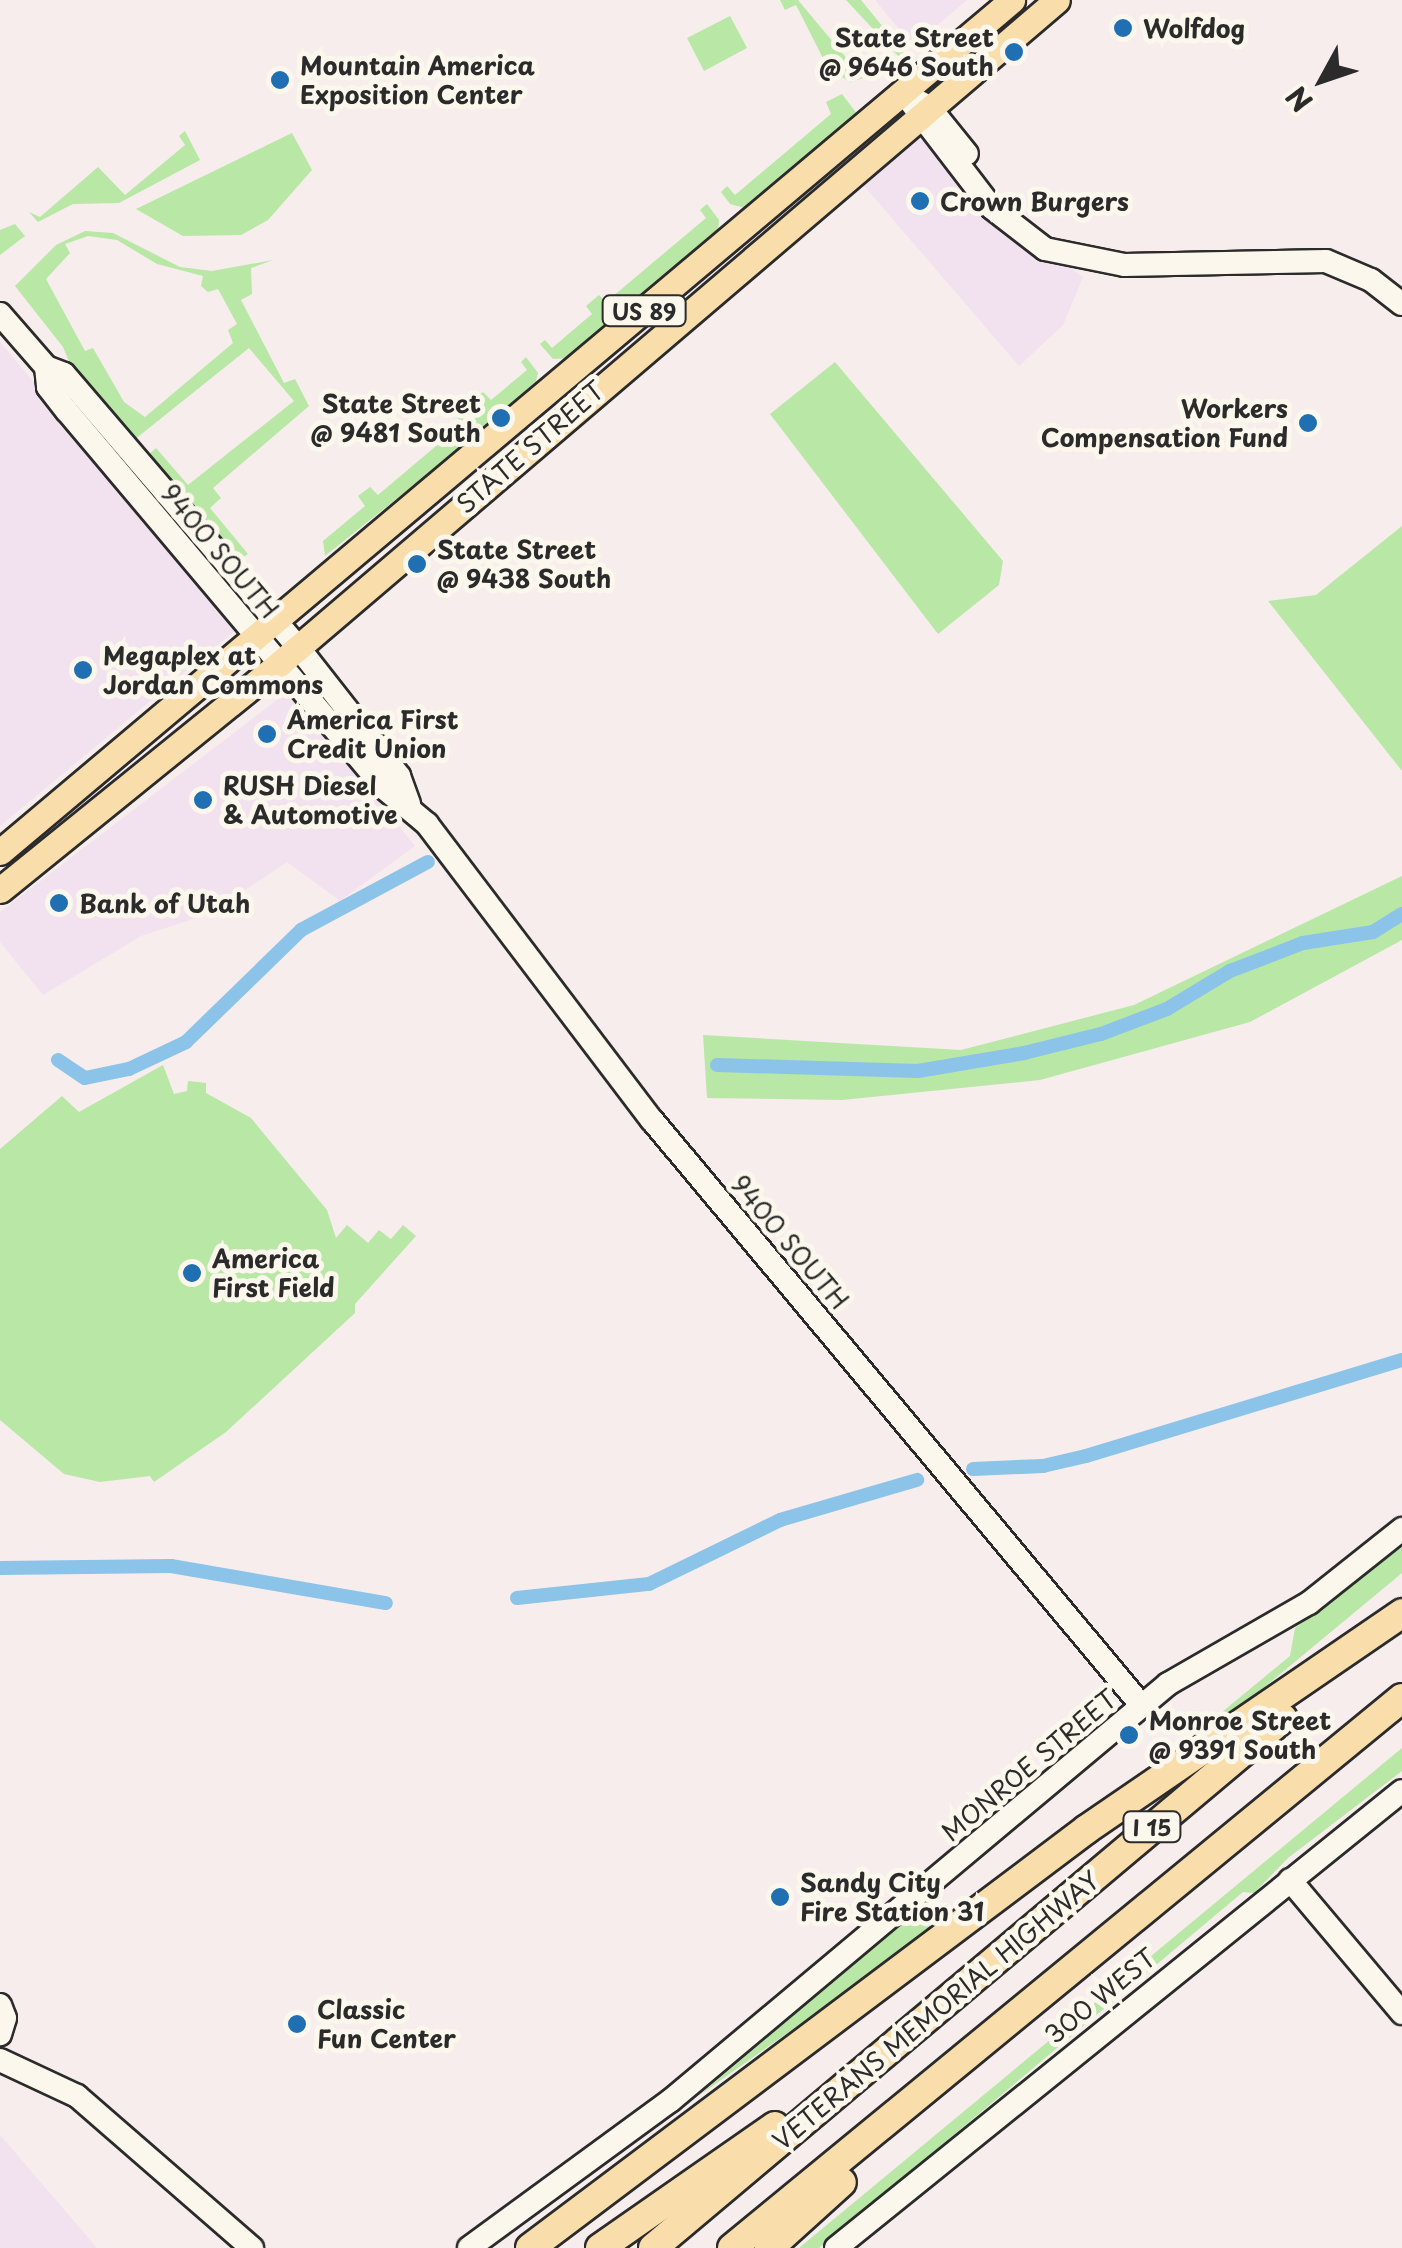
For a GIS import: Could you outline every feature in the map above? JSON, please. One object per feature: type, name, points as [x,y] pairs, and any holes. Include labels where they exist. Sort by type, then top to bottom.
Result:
[{"type":"highway","name":"VETERANS MEMORIAL HIGHWAY","points":[[653,2248],[1402,1615]]},
{"type":"highway","points":[[530,2248],[1087,1829],[1402,1615]]},
{"type":"highway","name":"I 15","points":[[732,2248],[982,2049],[1402,1698]]},
{"type":"highway","points":[[600,2248],[904,2039]]},
{"type":"highway","points":[[768,2248],[982,2049]]},
{"type":"main road","name":"STATE STREET","points":[[0,852],[1012,0]]},
{"type":"main road","name":"STATE STREET","points":[[0,890],[289,655],[1056,0]]},
{"type":"street","points":[[902,92],[923,112],[1010,226],[1045,249],[1124,265],[1326,261],[1370,280],[1402,304]]},
{"type":"street","name":"9400 SOUTH","points":[[0,314],[46,368],[64,374],[289,655],[384,788],[409,804],[652,1120],[1142,1706]]},
{"type":"street","name":"MONROE STREET","points":[[469,2248],[670,2101],[1142,1706],[1204,1661],[1309,1603],[1402,1530]]},
{"type":"street","name":"300 WEST","points":[[836,2248],[1402,1791]]},
{"type":"street","points":[[1290,1880],[1402,2013]]},
{"type":"street","points":[[0,2004],[5,2023],[0,2034]]},
{"type":"street","points":[[0,2046],[62,2072],[252,2248]]},
{"type":"street","points":[[0,2060],[44,2076],[126,2135]]},
{"type":"shaded area","points":[[875,0],[967,0],[913,46]]},
{"type":"shaded area","points":[[914,138],[927,142],[973,197],[1083,277],[1063,325],[1019,366],[859,180]]},
{"type":"shaded area","points":[[0,342],[238,628],[0,826]]},
{"type":"shaded area","points":[[290,690],[415,846],[340,901],[287,862],[211,913],[141,936],[43,995],[0,942],[0,912]]},
{"type":"shaded area","points":[[0,2135],[97,2248],[0,2248]]},
{"type":"green space","points":[[780,0],[798,0],[863,78],[851,82],[829,70],[796,5],[785,10]]},
{"type":"green space","points":[[846,0],[861,0],[905,54],[901,59]]},
{"type":"green space","points":[[730,16],[747,48],[704,71],[687,38]]},
{"type":"green space","points":[[842,94],[858,115],[745,208],[730,204],[721,192],[727,186],[735,195],[831,114],[826,102]]},
{"type":"green space","points":[[185,131],[200,160],[119,203],[73,204],[38,222],[29,212],[40,217],[98,167],[125,195],[185,145],[179,136]]},
{"type":"green space","points":[[292,133],[312,170],[268,220],[241,235],[183,236],[136,209]]},
{"type":"green space","points":[[707,204],[719,220],[718,231],[570,358],[553,359],[540,344],[545,340],[552,348],[592,314],[586,306],[599,295],[606,302],[706,218],[700,210]]},
{"type":"green space","points":[[15,224],[25,236],[0,255],[0,230]]},
{"type":"green space","points":[[85,231],[113,233],[180,267],[212,271],[273,260],[251,268],[252,294],[241,300],[284,383],[295,379],[309,406],[213,488],[221,498],[210,508],[248,554],[236,562],[148,455],[156,448],[188,485],[294,401],[249,348],[134,440],[72,368],[63,347],[15,286],[56,245]],"holes":[[[88,236],[117,240],[157,264],[203,276],[201,286],[208,292],[218,289],[237,324],[228,330],[233,343],[145,417],[124,402],[93,348],[85,351],[46,279],[70,253],[65,244]]]},
{"type":"green space","points":[[526,357],[538,373],[534,389],[325,556],[323,541],[365,506],[358,496],[370,487],[378,495],[462,424],[455,415],[483,392],[491,400],[527,370],[521,362]]},
{"type":"green space","points":[[835,362],[1003,561],[999,585],[938,634],[770,414]]},
{"type":"green space","points":[[1402,526],[1402,771],[1268,601],[1316,595]]},
{"type":"green space","points":[[1402,876],[1402,940],[1250,1022],[1040,1080],[842,1100],[707,1098],[703,1035],[961,1050],[1134,1005]]},
{"type":"green space","name":"America First Field","points":[[163,1065],[174,1094],[187,1091],[188,1081],[206,1083],[206,1093],[251,1118],[327,1210],[336,1238],[347,1225],[368,1243],[379,1230],[391,1239],[403,1225],[416,1236],[355,1304],[355,1313],[226,1432],[154,1482],[150,1476],[100,1482],[64,1474],[0,1420],[0,1149],[62,1096],[79,1112]]},
{"type":"green space","points":[[1402,1547],[1402,1573],[1244,1704],[1158,1765],[1290,1656],[1295,1628]]},
{"type":"green space","points":[[1402,1748],[1402,1771],[1288,1858],[1254,1893],[1243,1892],[819,2248],[799,2248]]},
{"type":"green space","points":[[919,1917],[941,1924],[697,2097],[902,1924]]},
{"type":"waterway","points":[[58,1060],[85,1078],[129,1069],[186,1042],[301,930],[428,862]]},
{"type":"waterway","points":[[717,1065],[918,1071],[1024,1053],[1101,1034],[1167,1009],[1230,971],[1303,943],[1373,932],[1402,914]]},
{"type":"waterway","points":[[973,1469],[1043,1466],[1086,1456],[1402,1360]]},
{"type":"waterway","points":[[517,1598],[649,1584],[780,1520],[917,1480]]},
{"type":"waterway","points":[[0,1568],[171,1566],[386,1603]]},
{"type":"place","name":"Wolfdog","points":[[1123,28]]},
{"type":"place","name":"State Street @ 9646 South","points":[[1014,52]]},
{"type":"place","name":"Mountain America Exposition Center","points":[[280,80]]},
{"type":"place","name":"Crown Burgers","points":[[920,201]]},
{"type":"place","name":"State Street @ 9481 South","points":[[501,418]]},
{"type":"place","name":"Workers Compensation Fund","points":[[1308,423]]},
{"type":"place","name":"State Street @ 9438 South","points":[[417,564]]},
{"type":"place","name":"Megaplex at Jordan Commons","points":[[83,670]]},
{"type":"place","name":"America First Credit Union","points":[[267,734]]},
{"type":"place","name":"RUSH Diesel & Automotive","points":[[203,800]]},
{"type":"place","name":"Bank of Utah","points":[[59,903]]},
{"type":"place","name":"America First Field","points":[[192,1273]]},
{"type":"place","name":"Monroe Street @ 9391 South","points":[[1129,1735]]},
{"type":"place","name":"Sandy City Fire Station 31","points":[[780,1897]]},
{"type":"place","name":"Classic Fun Center","points":[[297,2024]]}]
